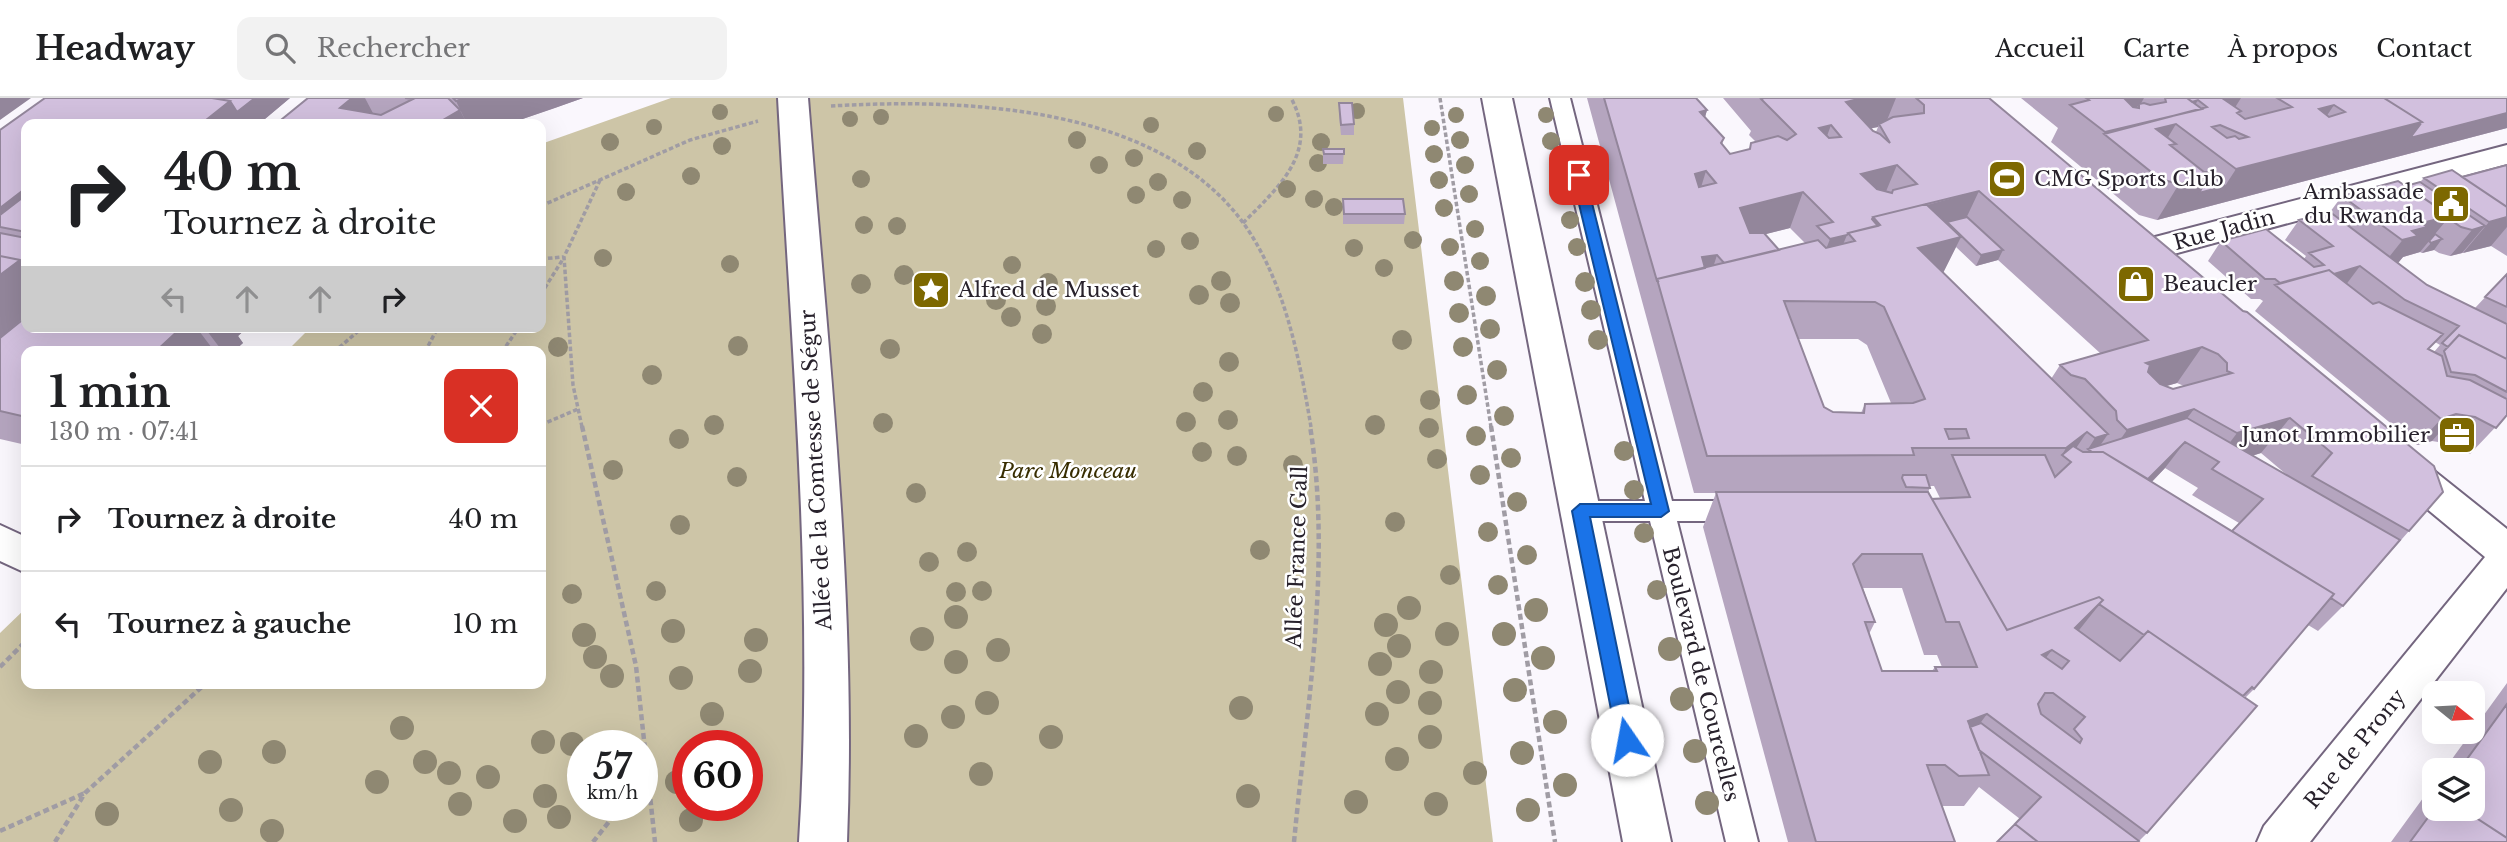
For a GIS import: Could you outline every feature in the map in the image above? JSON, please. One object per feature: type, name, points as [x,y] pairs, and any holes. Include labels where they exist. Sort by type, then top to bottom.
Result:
[{"type":"street","points":[[1497,98],[1647,842]]},
{"type":"street","name":"Allée de la Comtesse de Ségur","points":[[794,106],[823,567],[828,745],[823,842]]},
{"type":"street","name":"Rue Jadin","points":[[2144,251],[2507,154]]},
{"type":"street","points":[[2115,226],[2176,278]]},
{"type":"street","points":[[2379,448],[2507,552]]},
{"type":"street","points":[[0,541],[21,554]]},
{"type":"street","name":"Rue de Prony","points":[[2281,842],[2507,558]]},
{"type":"lane","name":"Boulevard de Courcelles","points":[[1560,98],[1742,842]]},
{"type":"lane","points":[[1580,511],[1768,510]]},
{"type":"path","points":[[1243,223],[1263,203],[1301,148],[1304,123],[1291,98]]},
{"type":"path","points":[[1440,98],[1555,842]]},
{"type":"path","name":"Allée France Gall","points":[[546,204],[713,131],[794,106],[936,99],[1045,113],[1110,132],[1192,176],[1228,206],[1243,223],[1270,272],[1294,336],[1309,396],[1317,466],[1315,597],[1294,842]]},
{"type":"path","points":[[546,286],[564,257],[601,178]]},
{"type":"path","points":[[546,259],[564,257]]},
{"type":"path","points":[[564,257],[573,385],[636,666],[643,730]]},
{"type":"path","points":[[341,346],[356,333]]},
{"type":"path","points":[[546,423],[578,409]]},
{"type":"path","points":[[0,667],[21,646]]},
{"type":"path","points":[[55,842],[85,793],[199,689]]},
{"type":"path","points":[[0,831],[85,793]]},
{"type":"path","points":[[593,842],[609,821]]},
{"type":"path","points":[[653,821],[655,842]]},
{"type":"green space","name":"Parc Monceau","points":[[671,98],[1403,98],[1493,842],[0,842],[0,633],[21,613],[21,689],[546,689],[546,346],[292,346],[305,333],[546,333],[546,142]]},
{"type":"building","points":[[45,98],[212,98],[230,101],[207,119],[21,119],[21,192],[0,208],[0,130]]},
{"type":"building","points":[[212,98],[255,98],[237,112],[230,101]]},
{"type":"building","points":[[308,98],[352,98],[340,108],[381,115],[413,99],[405,98],[448,98],[460,110],[445,119],[282,119]]},
{"type":"building","points":[[1604,98],[1696,98],[1707,110],[1700,112],[1724,138],[1721,143],[1730,154],[1750,149],[1751,143],[1778,136],[1787,140],[1796,134],[1761,99],[1764,98],[1862,98],[1846,102],[1873,131],[1890,143],[1879,124],[1893,117],[1924,113],[1924,105],[1916,98],[1989,98],[2243,311],[2434,466],[2443,492],[2409,531],[2312,476],[2332,453],[2290,418],[2237,433],[2194,409],[2127,430],[2117,420],[2116,411],[2085,379],[2071,375],[2060,365],[2148,340],[1979,191],[1873,217],[1878,226],[1830,239],[1817,226],[1833,222],[1803,192],[1740,208],[1750,233],[1764,233],[1779,250],[1724,263],[1717,255],[1702,257],[1705,268],[1657,281]],"holes":[[[1831,125],[1841,137],[1829,138],[1819,128]],[[1897,165],[1917,184],[1893,190],[1892,193],[1877,189],[1861,174]],[[1706,171],[1716,183],[1699,187],[1695,174]],[[2202,347],[2218,354],[2227,363],[2227,371],[2232,373],[2173,389],[2160,384],[2148,372],[2150,365],[2146,363]]]},
{"type":"building","points":[[2086,98],[2124,98],[2133,107],[2139,108],[2139,104],[2166,102],[2165,98],[2187,98],[2202,109],[2105,132],[2070,105],[2089,100]]},
{"type":"building","points":[[2187,98],[2222,98],[2241,111],[2237,113],[2245,119],[2292,107],[2277,98],[2384,98],[2422,122],[2236,169],[2176,124],[2156,129],[2176,144],[2170,145],[2209,176],[2179,184],[2160,179],[2104,134],[2207,107],[2198,100],[2192,102]],"holes":[[[2334,105],[2345,112],[2329,117],[2319,109]],[[2220,125],[2248,137],[2227,138],[2212,127]]]},
{"type":"building","points":[[2384,98],[2507,98],[2507,113],[2410,138],[2422,122]]},
{"type":"building","points":[[1339,103],[1352,103],[1354,124],[1341,125]]},
{"type":"building","points":[[1323,149],[1344,149],[1344,154],[1324,154]]},
{"type":"building","points":[[2507,165],[2507,207],[2462,177]]},
{"type":"building","points":[[2452,170],[2507,207],[2507,217],[2489,222],[2424,178]]},
{"type":"building","points":[[2204,172],[2225,186],[2199,193],[2209,176]]},
{"type":"building","points":[[2398,181],[2450,216],[2422,223],[2427,227],[2412,231],[2418,236],[2402,240],[2342,196]]},
{"type":"building","points":[[2420,182],[2485,226],[2472,230],[2461,227],[2448,218],[2450,216],[2406,186]]},
{"type":"building","points":[[21,199],[21,231],[0,227],[0,215]]},
{"type":"building","points":[[1343,199],[1403,199],[1405,214],[1344,214]]},
{"type":"building","points":[[1926,204],[1961,237],[1918,248],[2108,434],[2095,438],[2087,432],[2066,448],[1912,448],[1914,455],[1707,456],[1657,279],[1818,240],[1826,248],[1855,241],[1848,233],[1880,225],[1873,217]],"holes":[[[1784,301],[1875,302],[1884,307],[1925,399],[1913,403],[1865,404],[1864,413],[1833,412],[1824,407]],[[1945,429],[1966,429],[1969,438],[1949,439]]]},
{"type":"building","points":[[2330,212],[2427,285],[2507,324],[2507,359],[2459,335],[2448,347],[2442,343],[2459,326],[2405,300],[2360,266],[2334,274],[2329,270],[2280,283],[2275,279],[2265,279],[2221,241],[2266,229],[2314,267],[2324,265],[2309,253],[2333,246],[2299,220]]},
{"type":"building","points":[[1967,217],[2003,250],[1981,255],[1947,222]]},
{"type":"building","points":[[0,233],[21,237],[21,261],[0,256]]},
{"type":"building","points":[[2435,234],[2442,239],[2431,243],[2429,241]]},
{"type":"building","points":[[0,256],[20,260],[0,275]]},
{"type":"building","points":[[2329,270],[2373,304],[2379,302],[2443,334],[2428,349],[2442,356],[2447,376],[2470,380],[2507,399],[2507,415],[2496,428],[2475,417],[2456,414],[2441,419],[2275,285]]},
{"type":"building","points":[[2507,274],[2507,307],[2485,297]]},
{"type":"building","points":[[21,321],[21,333],[176,333],[161,346],[21,346],[21,416],[0,411],[0,338]]},
{"type":"building","points":[[2459,335],[2507,359],[2507,392],[2475,375],[2451,372],[2444,351]]},
{"type":"building","points":[[2187,418],[2400,540],[2343,606],[2331,598],[2334,594],[2232,531],[2263,499],[2212,469],[2219,462],[2185,442],[2148,479],[2103,452],[2092,452],[2088,449]]},
{"type":"building","points":[[2073,446],[2083,452],[2103,452],[2334,594],[2254,689],[2252,687],[2243,696],[2148,631],[2144,635],[2099,604],[2103,600],[2099,597],[2007,630],[1932,499],[1970,497],[1952,455],[2045,455],[2055,477],[2071,462],[2062,455]]},
{"type":"building","points":[[1903,475],[1926,475],[1930,488],[1906,487]]},
{"type":"building","points":[[1716,492],[1928,492],[2007,630],[2099,597],[2103,600],[2075,628],[2120,661],[2148,631],[2257,706],[2147,833],[1987,714],[1968,721],[1989,775],[1959,776],[1945,765],[1927,765],[1955,842],[1816,842]],"holes":[[[1862,554],[1922,554],[1946,622],[1959,622],[1977,667],[1935,667],[1937,671],[1882,671],[1865,622],[1875,622],[1853,564]],[[2052,650],[2069,661],[2062,669],[2042,655]],[[2045,693],[2053,693],[2085,717],[2074,729],[2082,739],[2080,743],[2041,714],[2038,704]]]},
{"type":"building","points":[[2507,704],[2507,838],[2481,821],[2485,821],[2485,758],[2468,758],[2478,744],[2485,744],[2485,734]]},
{"type":"building","points":[[1981,723],[2139,841],[2038,842],[2015,824],[2041,797],[1979,750],[1970,727]]},
{"type":"building","points":[[2425,821],[2481,821],[2507,838],[2507,842],[2410,842]]},
{"type":"building","points":[[2015,824],[2038,842],[1997,842]]},
{"type":"place","name":"CMG Sports Club","points":[[2007,179]]},
{"type":"place","name":"Ambassade du Rwanda","points":[[2451,204]]},
{"type":"place","name":"Beaucler","points":[[2136,284]]},
{"type":"place","name":"Alfred de Musset","points":[[931,290]]},
{"type":"place","name":"Junot Immobilier","points":[[2457,435]]},
{"type":"route","points":[[1579,175],[1661,511],[1580,511],[1627,740]]}]
